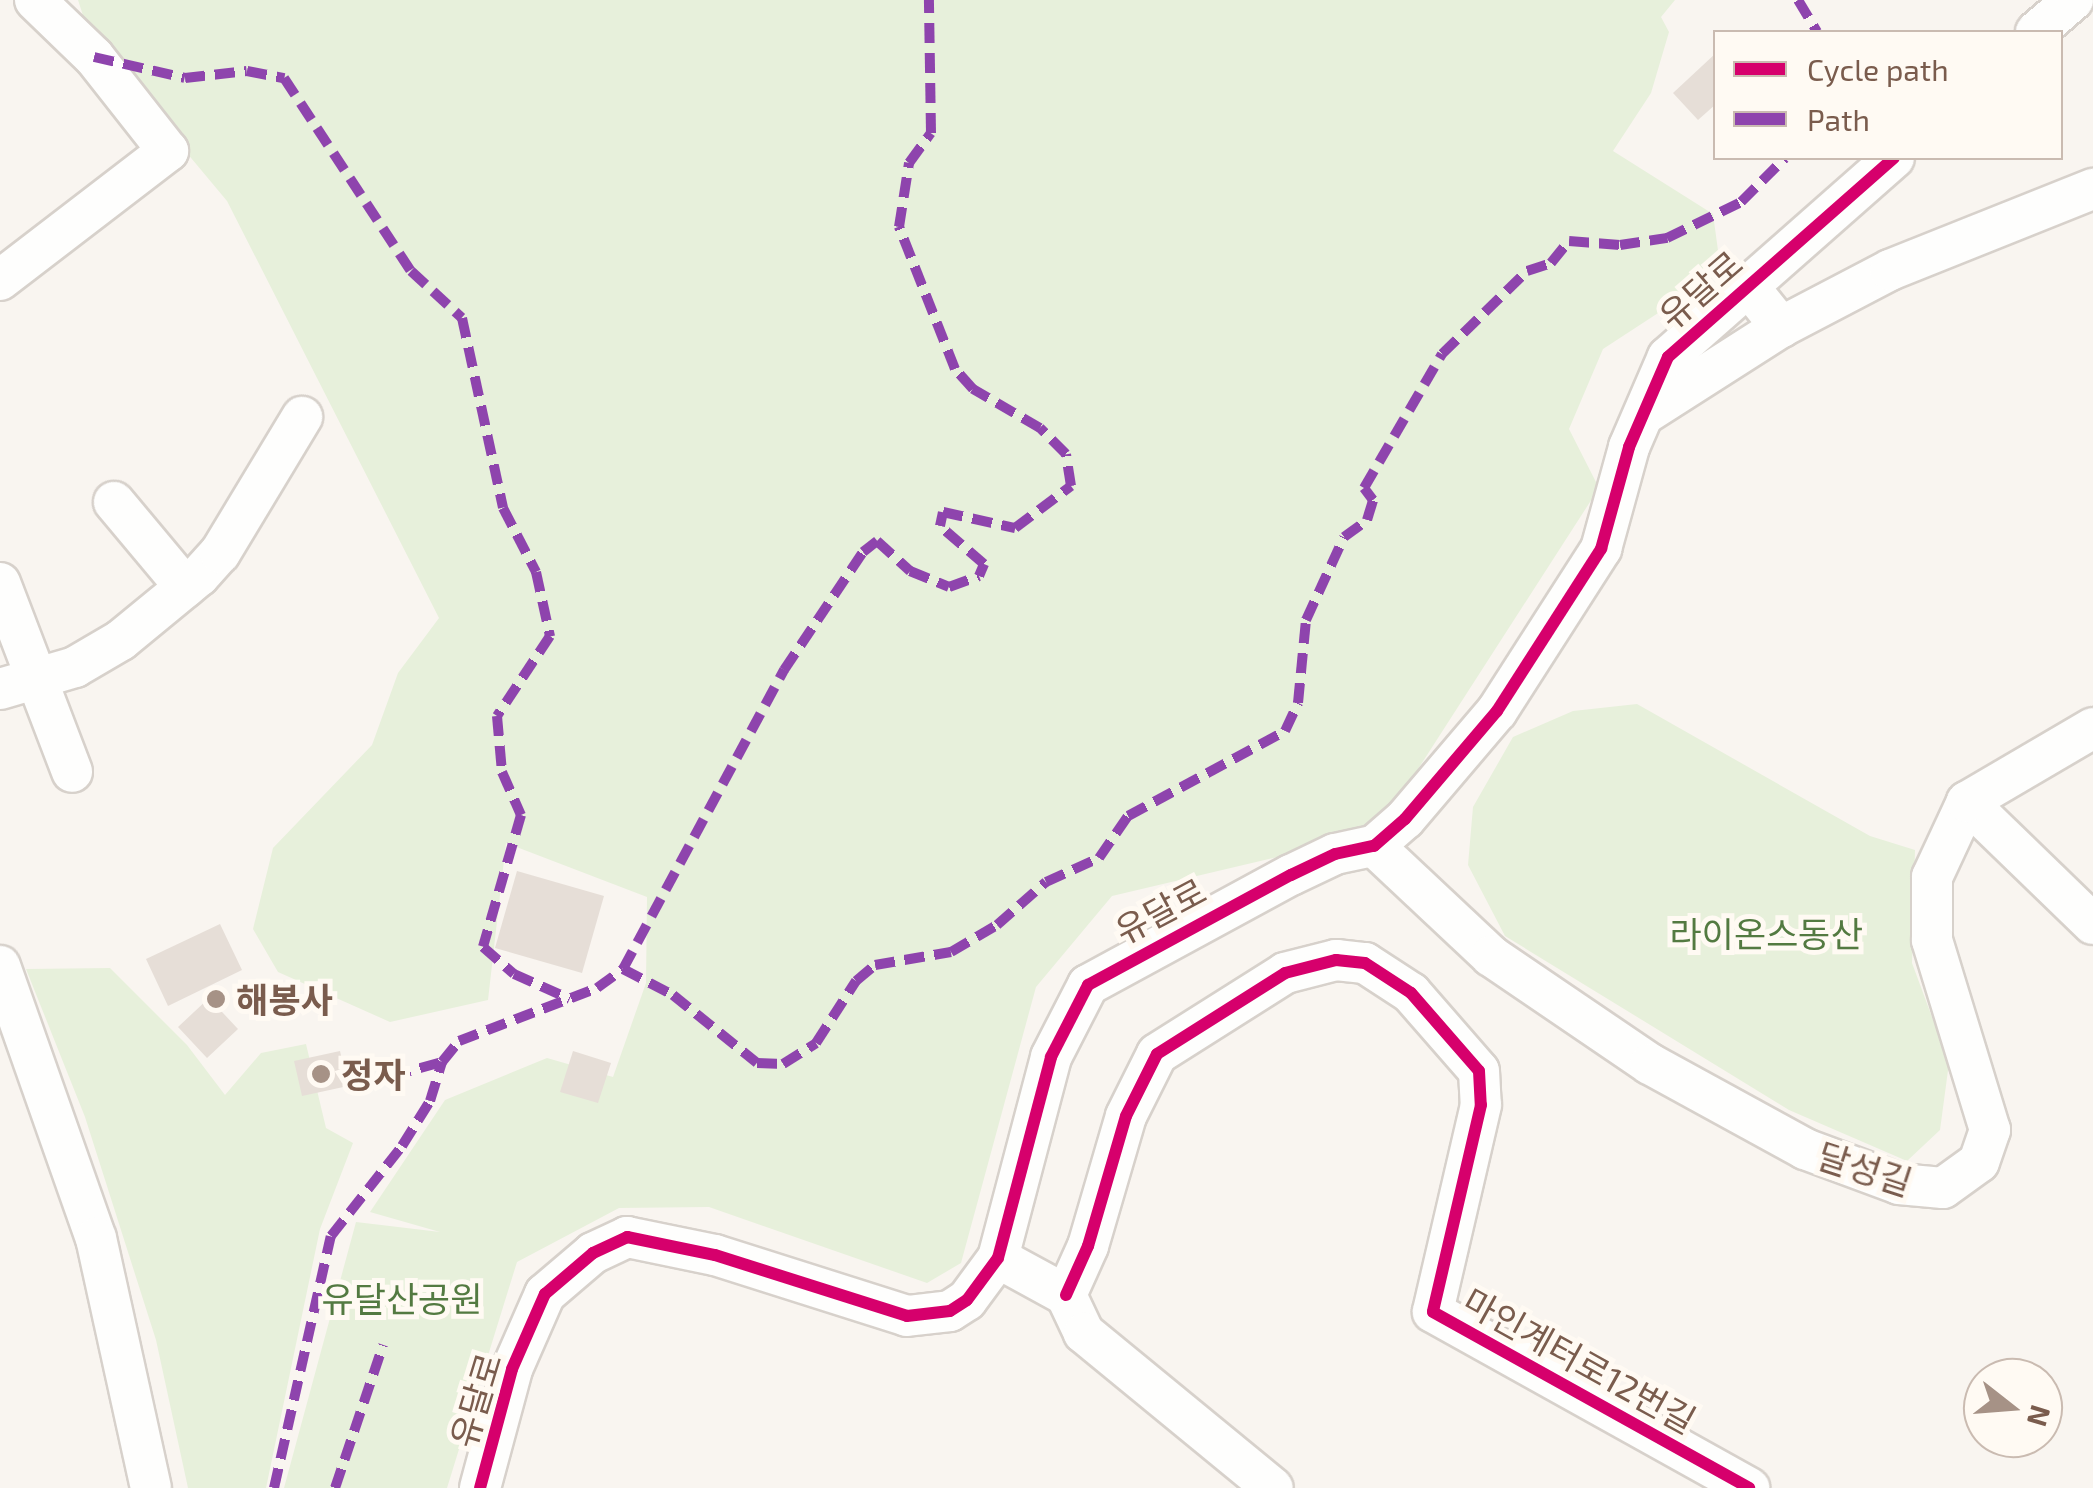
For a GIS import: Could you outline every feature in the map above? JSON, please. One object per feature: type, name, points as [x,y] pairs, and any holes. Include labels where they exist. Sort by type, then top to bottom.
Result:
[{"type":"street","points":[[0,280],[168,152],[94,57],[35,0]]},
{"type":"street","points":[[2038,30],[2072,0]]},
{"type":"street","name":"유달로","points":[[480,1488],[512,1370],[545,1294],[592,1252],[628,1237],[715,1255],[906,1316],[950,1311],[968,1300],[998,1258],[1051,1057],[1088,985],[1334,854],[1374,846],[1429,795],[1497,711],[1600,549],[1629,447],[1648,412],[1668,357],[1892,160]]},
{"type":"street","points":[[1648,412],[1781,326],[1890,270],[2093,188]]},
{"type":"street","points":[[1748,286],[1781,326]]},
{"type":"street","points":[[19,686],[121,640],[185,587],[220,553],[302,417]]},
{"type":"street","points":[[114,502],[185,587]]},
{"type":"street","points":[[0,584],[19,686],[72,772]]},
{"type":"street","points":[[2093,728],[1967,802],[2093,924]]},
{"type":"street","name":"달성길","points":[[1374,846],[1492,956],[1650,1064],[1805,1149],[1899,1184],[1943,1188],[1979,1162],[1990,1130],[1932,940],[1932,877],[1967,802]]},
{"type":"street","name":"마인계터로12번길","points":[[1066,1295],[1088,1246],[1126,1116],[1158,1054],[1285,973],[1336,960],[1365,963],[1411,993],[1479,1072],[1481,1105],[1433,1312],[1749,1488]]},
{"type":"street","points":[[0,966],[96,1238],[151,1488]]},
{"type":"street","points":[[998,1258],[1066,1295],[1084,1333],[1273,1488]]},
{"type":"green space","name":"유달산공원","points":[[78,0],[1675,0],[1661,17],[1669,32],[1651,93],[1613,151],[1713,214],[1721,272],[1603,349],[1569,429],[1599,488],[1400,797],[1355,832],[1299,852],[1112,896],[1036,987],[961,1263],[927,1283],[709,1207],[619,1208],[517,1262],[447,1488],[284,1488],[356,1222],[440,1232],[370,1212],[445,1100],[547,1058],[613,1077],[646,983],[647,897],[506,843],[488,1000],[390,1022],[278,972],[253,929],[273,848],[372,745],[398,673],[439,618],[227,201],[90,37]]},
{"type":"green space","name":"라이온스동산","points":[[1637,704],[1870,836],[1915,850],[1912,963],[1949,1063],[1940,1130],[1907,1161],[1789,1110],[1505,936],[1468,865],[1473,807],[1513,737],[1573,711]]},
{"type":"green space","points":[[110,968],[187,1045],[225,1095],[261,1053],[306,1044],[326,1128],[353,1143],[320,1229],[266,1488],[188,1488],[156,1340],[85,1117],[26,969]]},
{"type":"building","points":[[1713,56],[1713,107],[1698,120],[1673,93]]},
{"type":"building","points":[[517,871],[604,896],[582,973],[495,948]]},
{"type":"building","points":[[220,924],[242,970],[168,1006],[146,959]]},
{"type":"building","points":[[209,998],[238,1029],[207,1058],[178,1027]]},
{"type":"building","name":"정자","points":[[340,1051],[348,1086],[302,1096],[294,1061]]},
{"type":"building","points":[[573,1051],[611,1063],[598,1103],[560,1092]]},
{"type":"marked path","points":[[274,1488],[331,1236],[402,1146],[430,1101],[442,1062],[459,1041],[597,988],[623,969],[784,670],[863,552],[877,541],[910,571],[949,587],[979,576],[984,564],[940,526],[943,512],[1015,528],[1071,486],[1066,454],[1040,428],[973,389],[955,369],[899,227],[909,163],[931,133],[929,0]]},
{"type":"marked path","points":[[1798,0],[1816,30]]},
{"type":"marked path","points":[[94,57],[185,78],[247,71],[284,78],[411,271],[462,318],[503,508],[536,572],[550,636],[497,716],[502,772],[521,815],[483,947],[514,974],[570,999]]},
{"type":"marked path","points":[[623,969],[673,995],[757,1063],[783,1064],[816,1043],[856,981],[875,965],[951,952],[997,925],[1046,882],[1099,858],[1128,816],[1285,731],[1298,703],[1306,620],[1344,537],[1367,520],[1373,500],[1364,488],[1442,354],[1527,271],[1551,263],[1569,241],[1620,245],[1667,238],[1741,202],[1783,160]]},
{"type":"marked path","points":[[362,1084],[442,1062]]},
{"type":"marked path","points":[[335,1488],[383,1345]]},
{"type":"cycle path","points":[[480,1488],[512,1369],[545,1294],[593,1253],[627,1237],[715,1255],[907,1316],[950,1311],[967,1300],[998,1258],[1051,1057],[1088,985],[1291,875],[1335,854],[1374,846],[1405,819],[1497,711],[1601,549],[1629,447],[1668,357],[1892,160]]},
{"type":"cycle path","points":[[1066,1295],[1088,1246],[1126,1116],[1157,1054],[1285,973],[1336,960],[1365,963],[1411,993],[1479,1071],[1481,1105],[1433,1312],[1749,1488]]},
{"type":"place","name":"해봉사","points":[[216,999]]},
{"type":"place","name":"정자","points":[[321,1074]]}]
